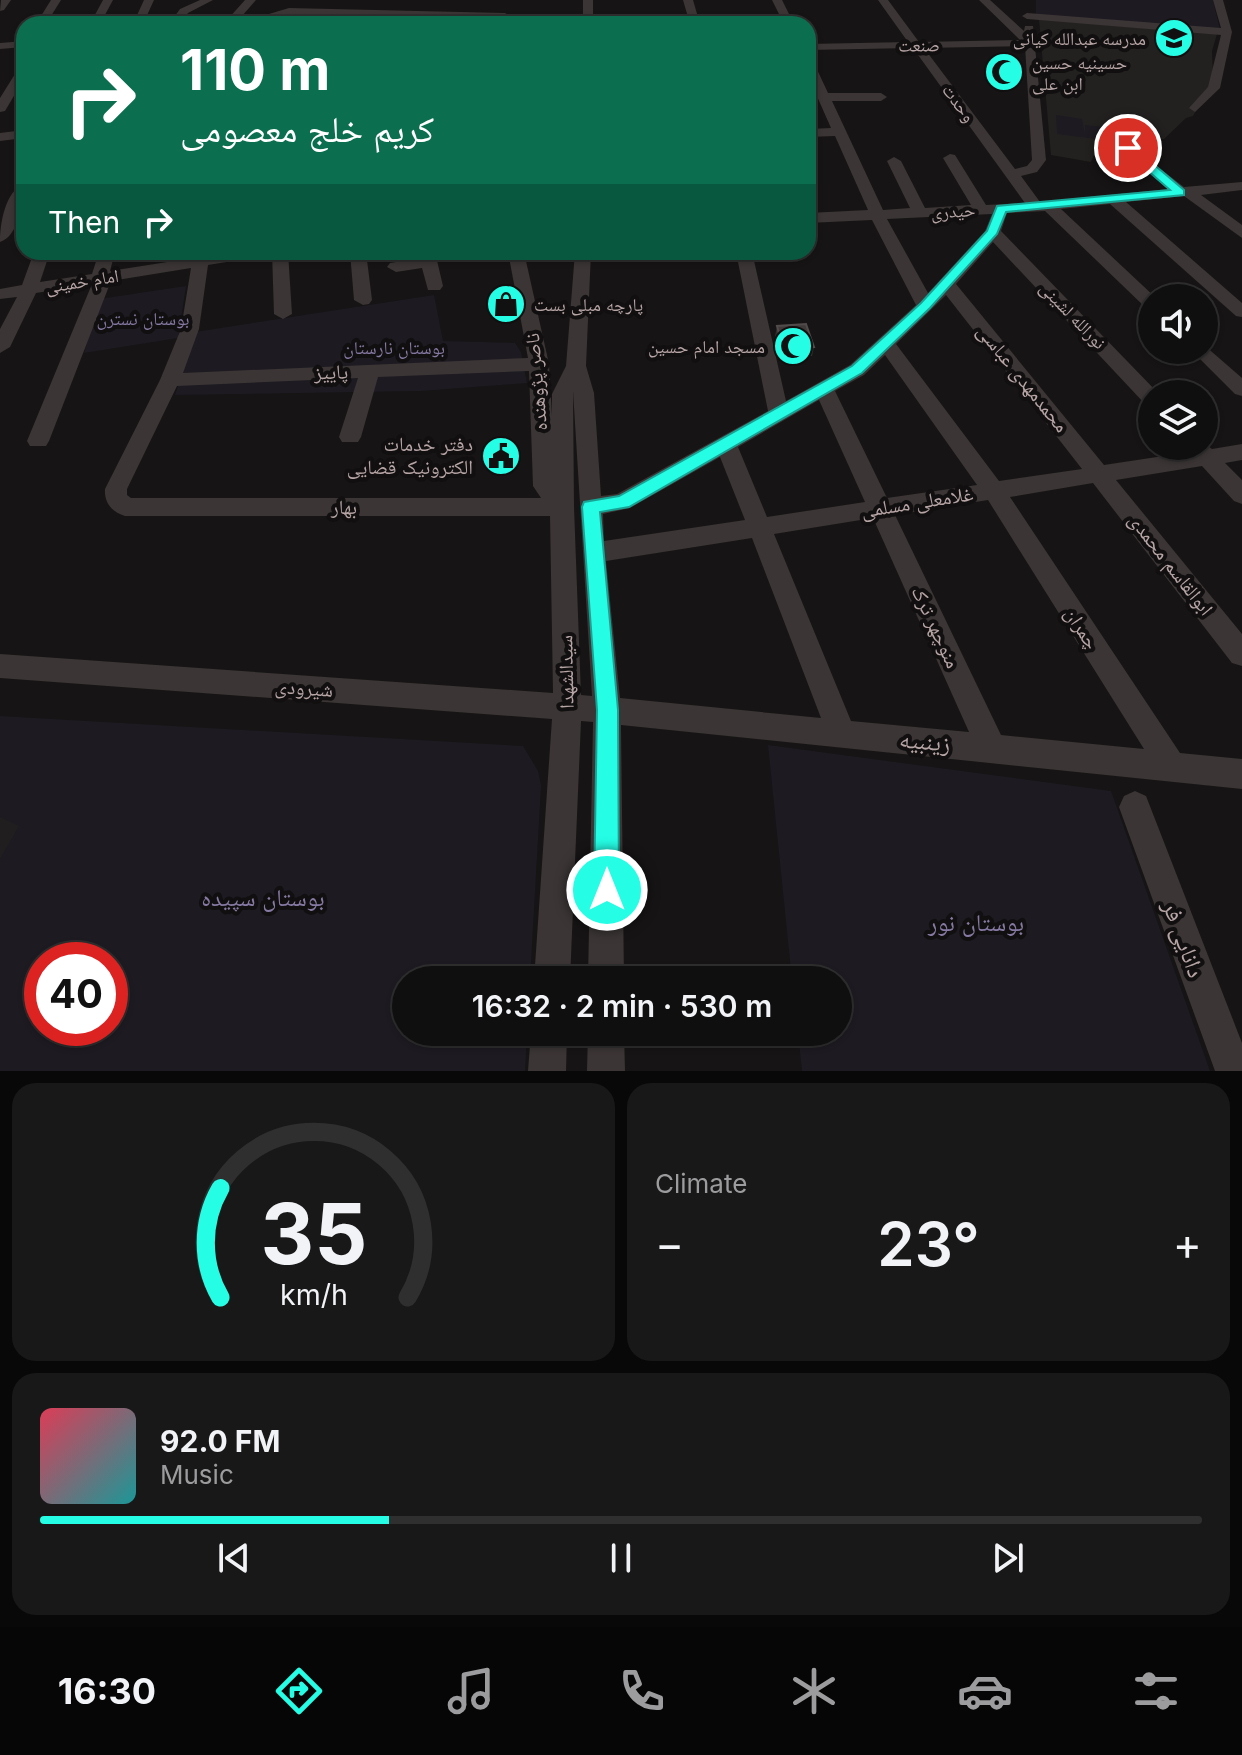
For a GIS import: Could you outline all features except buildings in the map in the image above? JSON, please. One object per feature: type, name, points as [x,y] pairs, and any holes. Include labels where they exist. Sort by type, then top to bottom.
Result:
[{"type":"street","points":[[0,8],[6,0]]},
{"type":"street","points":[[192,4],[208,0]]},
{"type":"street","points":[[237,16],[251,0]]},
{"type":"street","name":"وحدت","points":[[883,0],[1011,174],[1042,206],[1138,292]]},
{"type":"street","points":[[984,0],[1030,43]]},
{"type":"street","points":[[1011,174],[1032,169],[1039,160],[1026,0]]},
{"type":"street","points":[[257,16],[291,6],[370,16]]},
{"type":"street","points":[[1195,108],[1214,88],[1228,52],[1224,9]]},
{"type":"street","points":[[1027,16],[1227,32]]},
{"type":"street","name":"صنعت","points":[[816,47],[1030,43]]},
{"type":"street","points":[[816,79],[878,216],[926,306]]},
{"type":"street","points":[[0,108],[16,82]]},
{"type":"street","points":[[825,97],[881,97]]},
{"type":"street","points":[[816,133],[842,132]]},
{"type":"street","points":[[1128,148],[1242,233]]},
{"type":"street","points":[[590,507],[622,502],[857,370],[926,306],[993,232],[992,209],[950,158]]},
{"type":"street","points":[[894,161],[920,214]]},
{"type":"street","name":"حیدری","points":[[816,218],[1042,206],[1242,186]]},
{"type":"street","points":[[1113,199],[1242,312]]},
{"type":"street","points":[[0,237],[16,204]]},
{"type":"street","name":"نورالله لشینی","points":[[993,232],[1138,384]]},
{"type":"street","points":[[0,347],[29,290],[39,260]]},
{"type":"street","points":[[38,441],[103,279],[101,274],[105,260]]},
{"type":"street","name":"امام خمینی","points":[[0,294],[103,279],[185,260]]},
{"type":"street","points":[[170,380],[190,329],[201,260]]},
{"type":"street","points":[[280,260],[283,314]]},
{"type":"street","points":[[359,260],[363,300]]},
{"type":"street","points":[[396,267],[418,260]]},
{"type":"street","points":[[429,260],[434,286]]},
{"type":"street","name":"ناصر پژوهنده","points":[[519,260],[557,352],[544,486],[562,507]]},
{"type":"street","name":"سیدالشهدا","points":[[553,966],[567,707],[562,394],[557,352],[581,260]]},
{"type":"street","points":[[746,260],[779,414]]},
{"type":"street","name":"محمدمهدی عباسی","points":[[946,283],[1100,474]]},
{"type":"street","name":"چمران","points":[[886,343],[993,490],[1172,767]]},
{"type":"street","name":"سیدالشهدا","points":[[557,352],[584,393],[593,553],[607,710],[606,966]]},
{"type":"street","name":"پاییز","points":[[170,380],[370,370],[557,352]]},
{"type":"street","points":[[1216,364],[1242,389]]},
{"type":"street","points":[[350,437],[370,370]]},
{"type":"street","name":"بهار","points":[[170,380],[116,489],[116,498],[125,507],[562,507]]},
{"type":"street","name":"منوچهر ترک","points":[[824,388],[991,747]]},
{"type":"street","points":[[726,444],[842,733]]},
{"type":"street","name":"غلامعلی مسلمی","points":[[1218,452],[1242,452]]},
{"type":"street","name":"غلامعلی مسلمی","points":[[593,553],[1100,474],[1165,460]]},
{"type":"street","points":[[1209,460],[1242,495]]},
{"type":"street","name":"ابوالقاسم محمدی","points":[[1100,474],[1242,654]]},
{"type":"street","name":"شیرودی","points":[[0,666],[607,710]]},
{"type":"street","name":"زینبیه","points":[[607,710],[1242,774]]},
{"type":"street","name":"دانایی فر","points":[[1135,807],[1234,1071]]},
{"type":"street","points":[[547,1071],[548,1046]]},
{"type":"street","points":[[606,1046],[606,1071]]},
{"type":"shaded area","points":[[1039,19],[1217,34],[1212,51],[1213,78],[1193,116],[1186,118],[1164,139],[1096,150],[1091,162],[1051,155]]},
{"type":"green space","points":[[1036,0],[1213,0],[1220,30],[1036,15]]},
{"type":"green space","points":[[1056,115],[1082,119],[1085,135],[1085,125],[1103,127],[1104,140],[1057,134]]},
{"type":"green space","name":"بوستان نسترن","points":[[186,286],[178,338],[84,353],[99,299]]},
{"type":"green space","name":"بوستان نارستان","points":[[434,295],[443,341],[515,343],[521,352],[527,383],[421,391],[175,395],[195,332]]},
{"type":"green space","name":"بوستان سپیده","points":[[0,716],[523,746],[538,771],[541,786],[531,966],[392,966],[392,1046],[526,1046],[525,1071],[0,1071]]},
{"type":"green space","name":"بوستان نور","points":[[768,745],[1111,791],[1210,1071],[802,1071],[799,1046],[852,1046],[852,966],[791,966]]},
{"type":"place","name":"مدرسه عبدالله کیانی","points":[[1174,38]]},
{"type":"place","name":"حسینیه حسین ابن علی","points":[[1004,72]]},
{"type":"place","name":"پارچه مبلی بست","points":[[506,304]]},
{"type":"place","name":"مسجد امام حسین","points":[[793,346]]},
{"type":"place","name":"دفتر خدمات الکترونیک قضایی","points":[[501,456]]},
{"type":"route","points":[[607,890],[607,710],[590,507],[622,502],[857,370],[926,306],[993,232],[1001,209],[1180,192],[1128,148]]}]
